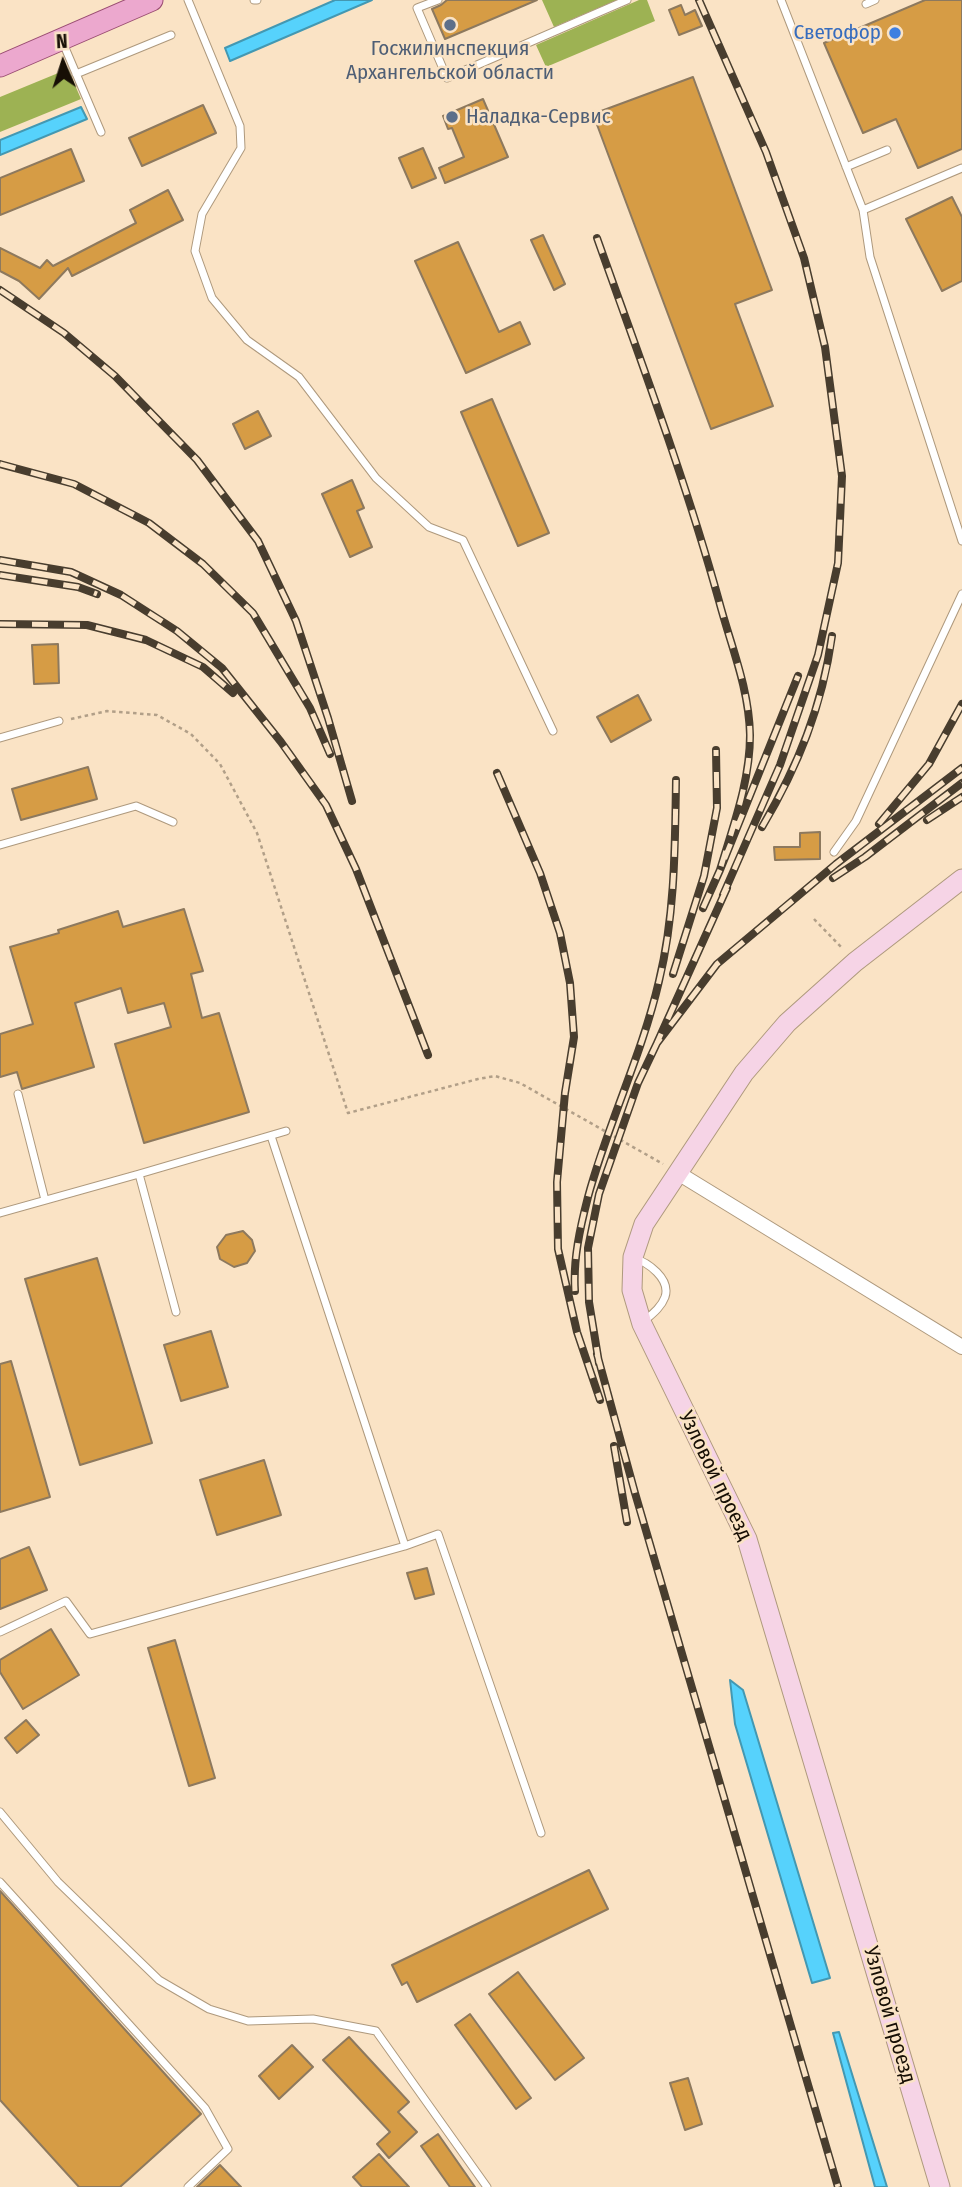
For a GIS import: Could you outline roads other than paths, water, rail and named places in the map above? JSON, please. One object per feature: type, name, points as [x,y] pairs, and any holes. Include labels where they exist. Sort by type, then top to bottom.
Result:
[{"type":"main road","points":[[0,66],[152,0]]},
{"type":"street","name":"Узловой проезд","points":[[940,2187],[747,1539],[642,1324],[632,1290],[633,1257],[644,1224],[744,1073],[787,1023],[855,962],[962,879]]},
{"type":"street","points":[[678,1173],[962,1347]]},
{"type":"lane","points":[[188,0],[240,126],[241,148],[202,214],[195,251],[212,298],[247,340],[299,377],[376,478],[429,527],[463,540],[553,731]]},
{"type":"lane","points":[[438,0],[417,8],[447,78],[627,0]]},
{"type":"lane","points":[[781,0],[863,210],[870,257],[962,541]]},
{"type":"lane","points":[[866,4],[875,0]]},
{"type":"lane","points":[[76,74],[171,35]]},
{"type":"lane","points":[[62,39],[101,132]]},
{"type":"lane","points":[[846,167],[887,150]]},
{"type":"lane","points":[[863,210],[962,168]]},
{"type":"lane","points":[[834,852],[856,821],[962,594]]},
{"type":"lane","points":[[0,738],[59,721]]},
{"type":"lane","points":[[0,845],[136,806],[173,822]]},
{"type":"lane","points":[[18,1094],[45,1200]]},
{"type":"lane","points":[[0,1213],[286,1131]]},
{"type":"lane","points":[[271,1136],[405,1546]]},
{"type":"lane","points":[[139,1174],[176,1312]]},
{"type":"lane","points":[[633,1257],[646,1262],[665,1286],[666,1296],[657,1310],[642,1324]]},
{"type":"lane","points":[[0,1632],[66,1601],[90,1634],[405,1546],[438,1534],[541,1833]]},
{"type":"lane","points":[[0,1812],[67,1891],[159,1980],[189,1998],[209,2009],[248,2021],[313,2018],[376,2031],[486,2187]]},
{"type":"lane","points":[[0,1882],[205,2108],[228,2150],[188,2187]]},
{"type":"water","points":[[335,0],[372,0],[230,61],[225,48]]},
{"type":"water","points":[[81,107],[87,119],[0,155],[0,140]]},
{"type":"water","points":[[730,1680],[743,1690],[830,1978],[812,1983],[735,1724]]},
{"type":"water","points":[[839,2032],[887,2187],[875,2187],[833,2033]]},
{"type":"railway","points":[[699,0],[766,152],[804,258],[825,347],[842,476],[838,563],[818,655],[780,765],[723,895]]},
{"type":"railway","points":[[597,238],[692,509],[739,667],[746,701],[750,735],[747,770],[740,804],[720,870],[798,676]]},
{"type":"railway","points":[[0,290],[64,333],[115,376],[197,460],[258,541],[296,621],[352,801]]},
{"type":"railway","points":[[0,464],[74,484],[149,523],[203,564],[253,613],[310,708],[330,754]]},
{"type":"railway","points":[[0,560],[71,572],[121,595],[177,631],[222,668],[281,742],[326,805],[356,869],[428,1055]]},
{"type":"railway","points":[[0,575],[78,587],[97,594]]},
{"type":"railway","points":[[0,624],[87,625],[146,640],[203,667],[233,693]]},
{"type":"railway","points":[[762,827],[787,781],[807,735],[822,687],[832,636]]},
{"type":"railway","points":[[879,824],[929,764],[962,704]]},
{"type":"railway","points":[[673,974],[704,876],[717,808],[716,750]]},
{"type":"railway","points":[[727,888],[657,1043],[717,964],[836,864],[962,768]]},
{"type":"railway","points":[[497,773],[540,873],[560,933],[570,983],[574,1037],[565,1093],[557,1182],[558,1249],[577,1332],[600,1400]]},
{"type":"railway","points":[[575,1291],[576,1255],[588,1197],[644,1036],[664,956],[673,881],[676,780]]},
{"type":"railway","points":[[833,878],[962,783]]},
{"type":"railway","points":[[927,820],[962,797]]},
{"type":"railway","points":[[703,908],[720,870]]},
{"type":"railway","points":[[599,1363],[589,1302],[588,1248],[599,1194],[638,1083],[657,1043]]},
{"type":"railway","points":[[597,1354],[635,1493],[838,2187]]},
{"type":"railway","points":[[614,1446],[627,1522]]},
{"type":"place","name":"Госжилинспекция Архангельской области","points":[[450,25]]},
{"type":"place","name":"Светофор","points":[[895,33]]},
{"type":"place","name":"Наладка-Сервис","points":[[452,117]]}]
